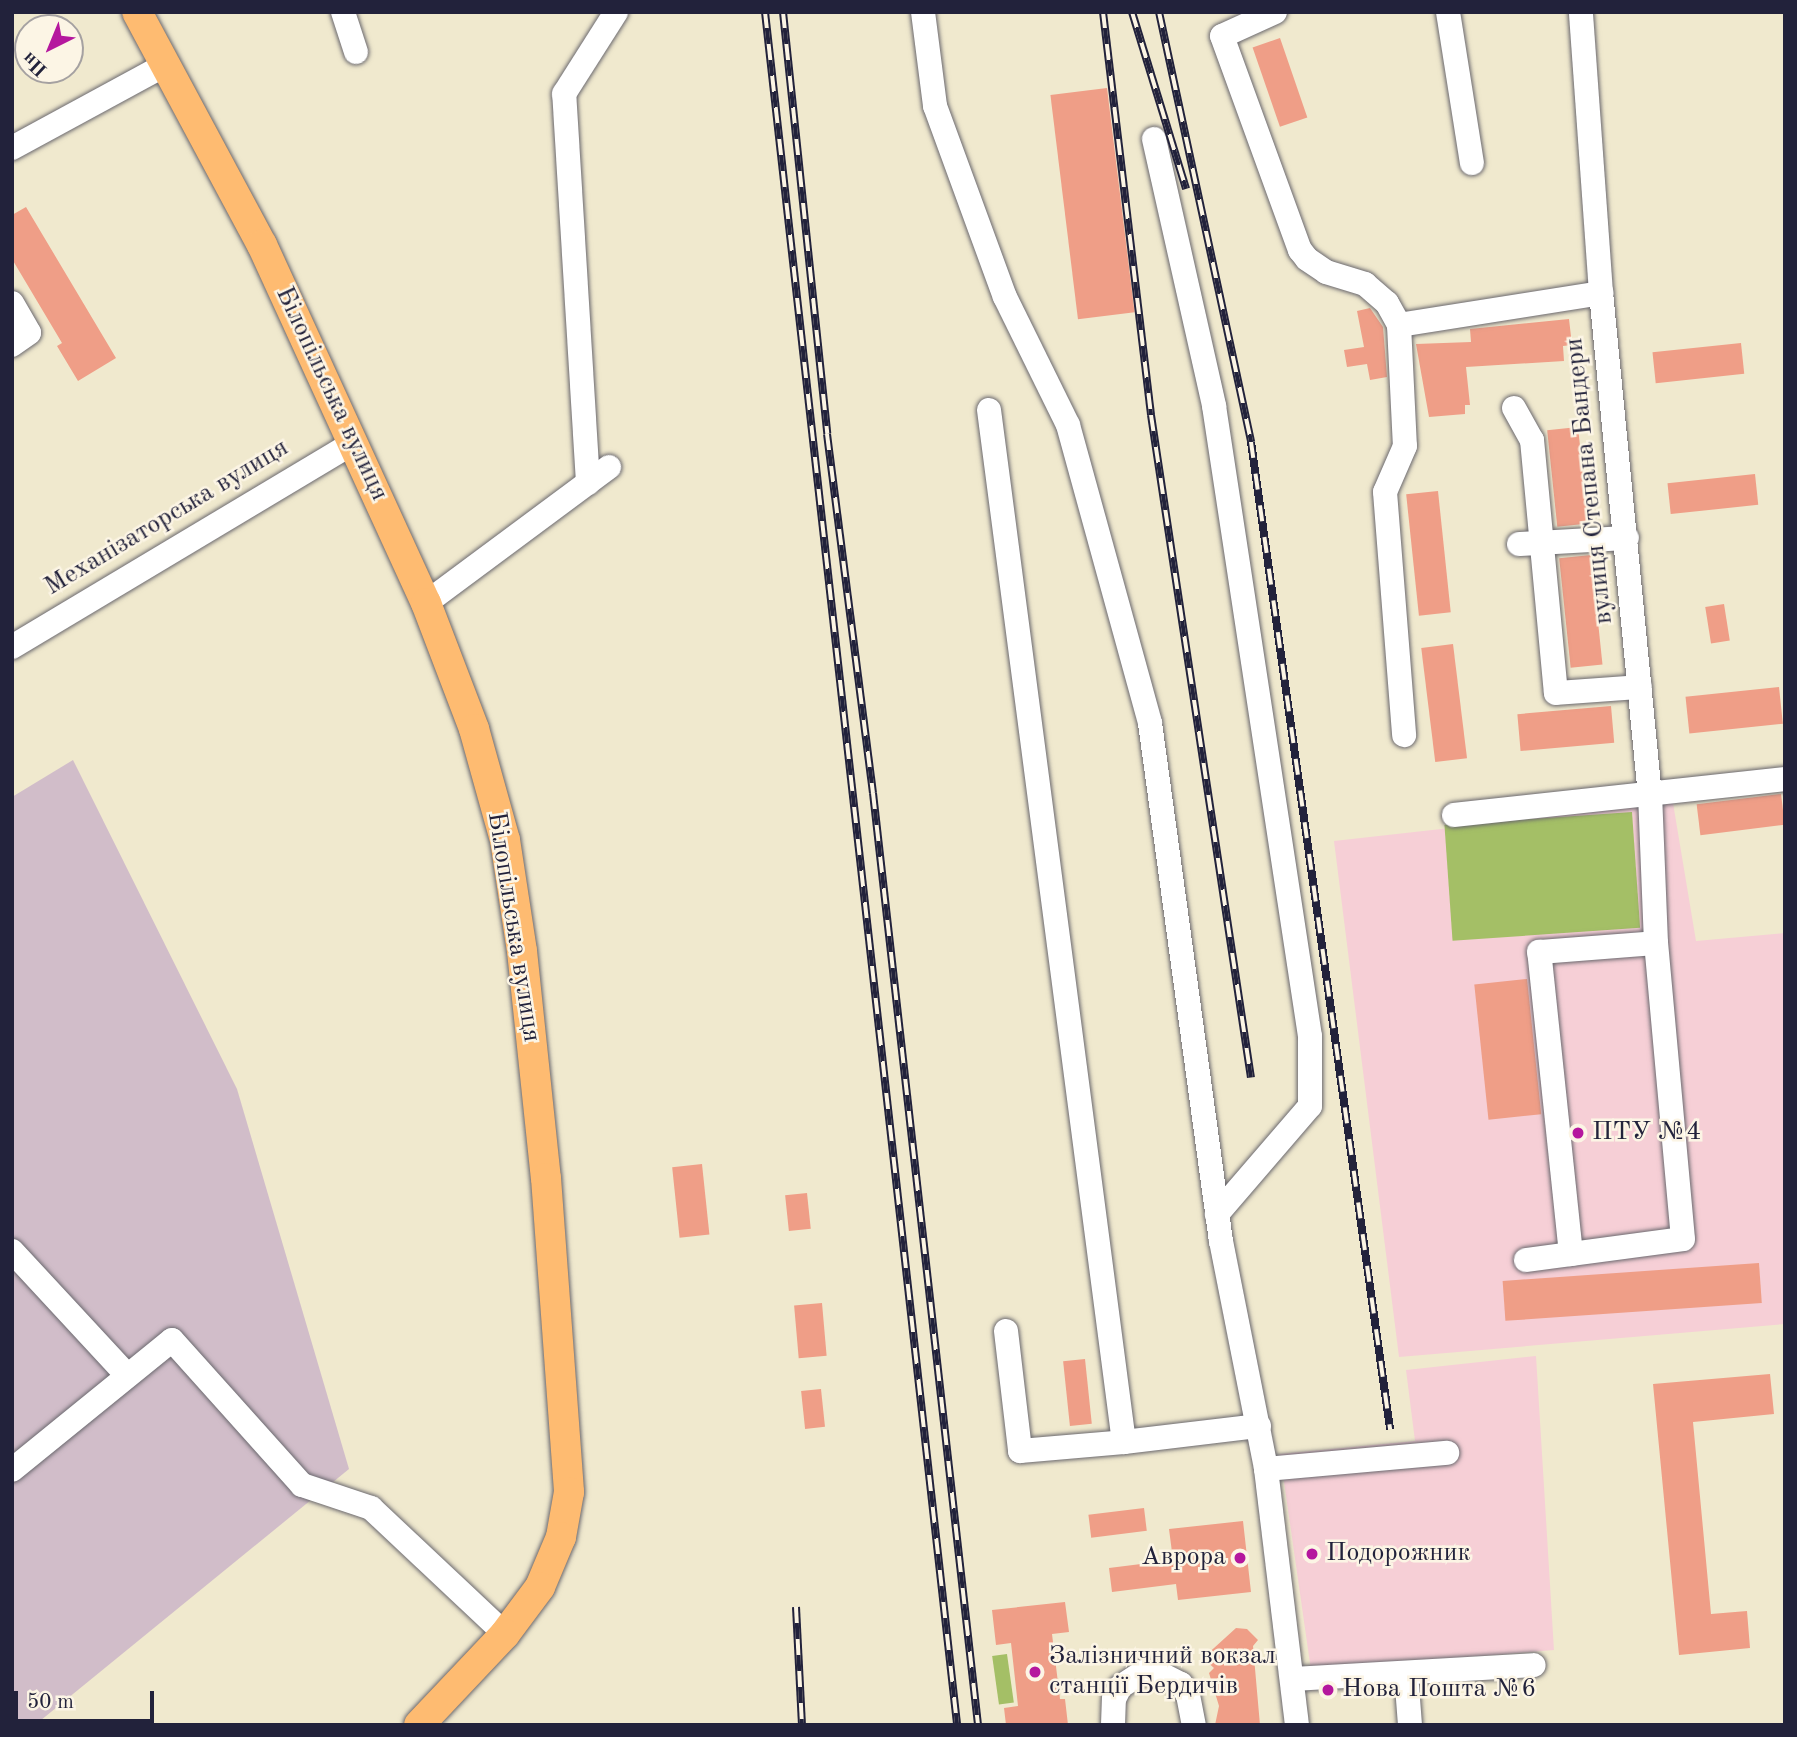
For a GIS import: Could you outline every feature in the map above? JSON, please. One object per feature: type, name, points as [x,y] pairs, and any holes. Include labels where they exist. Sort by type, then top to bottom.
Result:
[{"type":"main road","name":"Білопільська вулиця","points":[[137,12],[262,244],[426,603],[474,729],[505,840],[522,951],[546,1178],[569,1492],[552,1563],[505,1634],[419,1725]]},
{"type":"street","points":[[343,12],[356,52]]},
{"type":"street","points":[[588,483],[564,94],[616,12]]},
{"type":"street","points":[[923,12],[936,106],[1005,297],[1068,425],[1150,723],[1217,1214],[1266,1469],[1297,1725]]},
{"type":"street","points":[[1275,12],[1222,36],[1300,250],[1326,272],[1365,284],[1387,303],[1399,325],[1405,446],[1385,492],[1404,735]]},
{"type":"street","points":[[1448,12],[1472,163]]},
{"type":"street","name":"вулиця Степана Бандери","points":[[1571,1254],[1682,1239],[1656,943],[1650,796],[1627,538],[1601,293],[1581,12]]},
{"type":"street","points":[[12,148],[165,65]]},
{"type":"street","points":[[1154,139],[1214,406],[1310,1036],[1310,1106],[1217,1214]]},
{"type":"street","points":[[1399,325],[1601,293]]},
{"type":"street","points":[[12,303],[29,333],[12,345]]},
{"type":"street","points":[[1514,408],[1532,440],[1530,544],[1556,693],[1640,687]]},
{"type":"street","points":[[989,410],[1124,1442]]},
{"type":"street","name":"Механізаторська вулиця","points":[[12,647],[354,442]]},
{"type":"street","points":[[426,603],[609,467]]},
{"type":"street","points":[[1530,544],[1627,538]]},
{"type":"street","points":[[1454,815],[1650,796],[1785,779]]},
{"type":"street","points":[[1526,1260],[1571,1254],[1539,952],[1656,943]]},
{"type":"street","points":[[12,1251],[127,1375]]},
{"type":"street","points":[[1006,1331],[1020,1451],[1259,1426]]},
{"type":"street","points":[[12,1470],[172,1340],[302,1485],[371,1508],[505,1634]]},
{"type":"street","points":[[1266,1469],[1447,1453]]},
{"type":"street","points":[[1293,1679],[1534,1665]]},
{"type":"street","points":[[1113,1725],[1114,1699],[1120,1687],[1130,1678],[1157,1672],[1181,1684],[1188,1695],[1194,1725]]},
{"type":"street","points":[[1406,1673],[1410,1725]]},
{"type":"shaded area","points":[[73,760],[237,1089],[349,1469],[35,1725],[12,1725],[12,797]]},
{"type":"shaded area","name":"ПТУ №4","points":[[1673,803],[1696,941],[1785,933],[1785,1324],[1399,1357],[1334,841]]},
{"type":"shaded area","points":[[1536,1356],[1554,1650],[1311,1670],[1280,1454],[1415,1441],[1406,1370]]},
{"type":"green space","points":[[1632,812],[1640,928],[1453,941],[1444,825]]},
{"type":"green space","points":[[1007,1654],[1014,1703],[999,1705],[992,1656]]},
{"type":"building","points":[[1280,38],[1307,117],[1280,127],[1253,47]]},
{"type":"building","points":[[1107,88],[1135,312],[1078,319],[1050,95]]},
{"type":"building","points":[[26,207],[116,358],[78,381],[57,346],[62,343],[12,259],[12,215]]},
{"type":"building","points":[[1370,308],[1383,327],[1387,377],[1370,380],[1367,364],[1347,367],[1344,350],[1364,347],[1357,311]]},
{"type":"building","points":[[1569,319],[1572,345],[1563,346],[1564,361],[1466,367],[1470,405],[1465,405],[1465,414],[1429,417],[1416,344],[1471,342],[1470,329]]},
{"type":"building","points":[[1741,343],[1744,374],[1656,383],[1652,352]]},
{"type":"building","points":[[1578,427],[1588,523],[1557,527],[1547,430]]},
{"type":"building","points":[[1755,474],[1758,505],[1671,514],[1667,483]]},
{"type":"building","points":[[1438,491],[1451,612],[1419,616],[1406,494]]},
{"type":"building","points":[[1591,555],[1602,664],[1571,668],[1559,558]]},
{"type":"building","points":[[1724,604],[1730,641],[1711,644],[1705,607]]},
{"type":"building","points":[[1453,644],[1467,758],[1435,762],[1421,648]]},
{"type":"building","points":[[1779,687],[1783,724],[1689,734],[1686,697]]},
{"type":"building","points":[[1611,706],[1614,743],[1521,751],[1517,714]]},
{"type":"building","points":[[1781,794],[1785,825],[1700,835],[1697,804]]},
{"type":"building","points":[[1527,979],[1541,1114],[1489,1120],[1474,985]]},
{"type":"building","points":[[702,1164],[709,1235],[680,1238],[672,1167]]},
{"type":"building","points":[[807,1193],[811,1229],[789,1231],[785,1195]]},
{"type":"building","points":[[1759,1263],[1762,1303],[1505,1321],[1503,1281]]},
{"type":"building","points":[[822,1303],[827,1356],[799,1358],[794,1305]]},
{"type":"building","points":[[1085,1359],[1092,1424],[1070,1426],[1063,1361]]},
{"type":"building","points":[[1770,1374],[1774,1414],[1693,1422],[1711,1614],[1747,1611],[1750,1648],[1679,1655],[1653,1384]]},
{"type":"building","points":[[821,1389],[825,1427],[805,1429],[801,1391]]},
{"type":"building","points":[[1144,1508],[1147,1531],[1091,1538],[1088,1515]]},
{"type":"building","points":[[1243,1521],[1251,1592],[1178,1600],[1176,1584],[1112,1592],[1109,1568],[1173,1560],[1169,1529]]},
{"type":"building","name":"Залізничний вокзал станції Бердичів","points":[[1065,1602],[1069,1632],[1052,1634],[1060,1699],[1065,1699],[1068,1725],[1006,1725],[1004,1708],[1018,1706],[1011,1643],[996,1645],[992,1610]]},
{"type":"building","points":[[1236,1628],[1247,1629],[1258,1640],[1253,1646],[1260,1725],[1215,1725],[1219,1706],[1209,1673],[1214,1668],[1203,1658]]},
{"type":"railway","points":[[765,12],[957,1725]]},
{"type":"railway","points":[[783,12],[827,434],[873,793],[978,1725]]},
{"type":"railway","points":[[1103,12],[1151,415],[1251,1078]]},
{"type":"railway","points":[[1132,12],[1186,189]]},
{"type":"railway","points":[[1159,12],[1251,442],[1390,1429]]},
{"type":"railway","points":[[796,1607],[802,1725]]},
{"type":"place","name":"ПТУ №4","points":[[1578,1133]]},
{"type":"place","name":"Подорожник","points":[[1312,1554]]},
{"type":"place","name":"Аврора","points":[[1240,1558]]},
{"type":"place","name":"Залізничний вокзал станції Бердичів","points":[[1035,1672]]},
{"type":"place","name":"Нова Пошта №6","points":[[1328,1690]]}]
